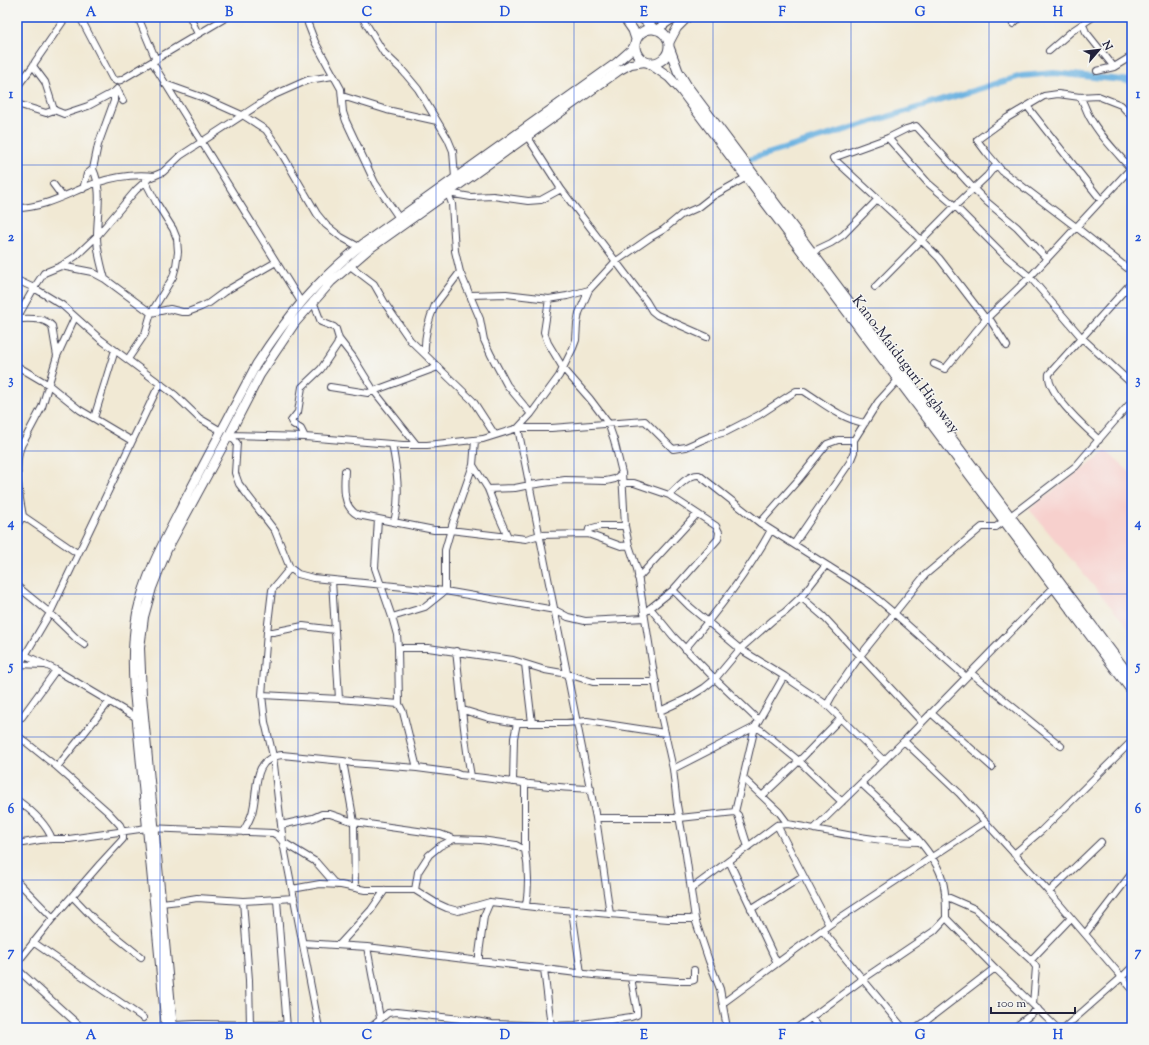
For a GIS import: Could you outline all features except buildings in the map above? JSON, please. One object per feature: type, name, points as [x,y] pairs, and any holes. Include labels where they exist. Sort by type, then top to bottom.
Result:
[{"type":"highway","points":[[624,17],[633,30],[635,48],[638,56],[647,63],[655,63],[665,58],[669,45],[664,34],[655,29],[641,17]]},
{"type":"highway","points":[[635,41],[641,32],[655,29]]},
{"type":"highway","name":"Kano-Maiduguri Highway","points":[[669,45],[675,64],[687,86],[812,252],[834,287],[899,379],[1132,679]]},
{"type":"highway","name":"Kano-Maiduguri Highway","points":[[647,63],[662,71],[676,83],[747,177],[834,287],[1007,518],[1054,587],[1132,691]]},
{"type":"main road","points":[[655,29],[675,17]]},
{"type":"main road","points":[[669,45],[677,28],[688,17]]},
{"type":"main road","points":[[171,1027],[161,903],[134,691],[133,643],[138,612],[146,580],[163,543],[256,365],[301,302],[326,275],[359,247],[616,63],[632,49],[635,41]]},
{"type":"main road","points":[[171,1027],[151,828],[140,648],[144,617],[152,588],[167,550],[260,375],[294,323],[349,265],[620,70],[631,64],[647,63]]},
{"type":"street","points":[[17,87],[66,17]]},
{"type":"street","points":[[80,17],[112,78],[116,82],[227,17]]},
{"type":"street","points":[[138,17],[154,61],[165,84],[301,302]]},
{"type":"street","points":[[190,17],[198,34]]},
{"type":"street","points":[[307,17],[315,42],[341,89],[346,121],[376,183],[399,218]]},
{"type":"street","points":[[362,17],[384,53],[410,78],[418,89],[437,121],[453,151],[455,178]]},
{"type":"street","points":[[1012,24],[1020,17]]},
{"type":"street","points":[[1049,51],[1072,31],[1093,17]]},
{"type":"street","points":[[1083,25],[1086,32],[1114,67]]},
{"type":"street","points":[[1097,70],[1114,67],[1132,56]]},
{"type":"street","points":[[33,66],[45,82],[54,110]]},
{"type":"street","points":[[57,356],[52,326],[49,322],[44,320],[17,318],[44,273],[61,266],[76,256],[97,236],[145,181],[164,172],[178,158],[201,142],[244,116],[272,96],[308,80],[333,76]]},
{"type":"street","points":[[165,84],[204,98],[244,116],[258,124],[270,134],[289,163],[317,214],[326,225],[341,237],[359,247]]},
{"type":"street","points":[[17,104],[46,113],[54,110],[64,114],[88,106],[117,89],[123,101]]},
{"type":"street","points":[[83,189],[88,174],[93,169],[98,145],[114,101],[114,92]]},
{"type":"street","points":[[1132,117],[1121,105],[1098,96],[1080,97],[1058,94],[1044,96],[1007,118],[977,140],[996,165],[1132,272]]},
{"type":"street","points":[[342,96],[387,110],[437,121]]},
{"type":"street","points":[[934,364],[945,369],[986,319],[1030,277],[1132,168],[1097,129],[1088,115],[1085,104],[1080,97]]},
{"type":"street","points":[[1028,106],[1101,200]]},
{"type":"street","points":[[1007,346],[991,321],[986,319],[939,258],[833,158],[916,126],[974,189],[1017,227],[1047,259]]},
{"type":"street","points":[[527,136],[561,189],[653,312],[665,319],[708,337]]},
{"type":"street","points":[[888,138],[928,183],[955,206],[1006,257],[1030,277],[1082,338],[1132,384]]},
{"type":"street","points":[[874,287],[987,176],[996,165]]},
{"type":"street","points":[[93,169],[96,176],[99,209],[97,236],[100,260],[105,279]]},
{"type":"street","points":[[17,208],[49,202],[97,183],[132,176],[154,176]]},
{"type":"street","points":[[518,428],[531,414],[563,368],[575,344],[579,314],[589,290],[615,262],[663,230],[681,215],[699,208],[712,196],[747,177]]},
{"type":"street","points":[[128,359],[145,334],[151,313],[173,277],[178,252],[173,229],[145,181]]},
{"type":"street","points":[[53,184],[62,196]]},
{"type":"street","points":[[531,414],[507,385],[484,340],[480,319],[460,272],[455,251],[452,204],[448,193],[471,197],[493,196],[528,201],[541,200],[561,189]]},
{"type":"street","points":[[812,252],[831,243],[843,235],[878,199]]},
{"type":"street","points":[[61,266],[92,272],[105,279],[151,313],[170,309],[188,312],[201,307],[276,262]]},
{"type":"street","points":[[349,265],[374,284],[386,305],[408,337],[477,405],[495,436]]},
{"type":"street","points":[[425,353],[425,334],[432,312],[460,272]]},
{"type":"street","points":[[17,280],[34,288],[62,305],[115,350],[175,395],[199,418],[221,431]]},
{"type":"street","points":[[1099,440],[1069,411],[1050,386],[1048,379],[1049,374],[1132,282]]},
{"type":"street","points":[[471,295],[506,294],[549,299],[589,290]]},
{"type":"street","points":[[549,299],[544,332],[548,343],[563,368],[590,399],[608,423],[614,440],[622,473],[625,526],[629,545],[637,569],[660,711],[673,769],[677,805],[695,919],[720,989],[727,1028]]},
{"type":"street","points":[[314,301],[321,322],[334,327],[339,339],[353,357],[374,391],[416,444]]},
{"type":"street","points":[[75,317],[57,356],[42,407],[25,439],[20,442],[17,468],[18,491],[23,516],[77,553]]},
{"type":"street","points":[[305,437],[301,429],[291,421],[298,412],[302,387],[321,369],[337,345],[339,339]]},
{"type":"street","points":[[94,418],[115,350]]},
{"type":"street","points":[[17,366],[49,385],[80,410],[132,442]]},
{"type":"street","points":[[330,387],[364,392],[374,391],[438,367]]},
{"type":"street","points":[[794,544],[850,462],[854,452],[854,440],[878,402],[899,379]]},
{"type":"street","points":[[18,665],[50,613],[77,553],[156,391],[161,384]]},
{"type":"street","points":[[229,435],[305,437],[392,444],[446,444],[495,436],[518,428],[551,428],[645,420],[673,449],[686,447],[741,425],[759,416],[796,391],[804,391],[854,422],[865,423]]},
{"type":"street","points":[[827,705],[860,656],[925,575],[982,528],[996,527],[1076,466],[1132,400]]},
{"type":"street","points":[[518,428],[596,818],[610,914]]},
{"type":"street","points":[[229,435],[237,443],[236,478],[275,531],[290,568],[298,574],[305,577],[445,591],[555,610],[568,617],[585,621],[644,616],[650,608],[673,590],[718,539],[719,532],[716,526],[669,495],[634,483],[622,483]]},
{"type":"street","points":[[445,591],[445,550],[450,530],[473,465],[475,440]]},
{"type":"street","points":[[760,523],[799,479],[827,444],[838,440],[854,440]]},
{"type":"street","points":[[392,444],[398,492],[397,509],[394,522]]},
{"type":"street","points":[[473,465],[488,489],[508,537]]},
{"type":"street","points":[[345,471],[345,498],[351,509],[358,515],[434,530],[450,530],[526,539],[540,535],[588,534],[621,546],[629,545]]},
{"type":"street","points":[[488,489],[515,488],[565,480],[606,481],[615,479],[622,473]]},
{"type":"street","points":[[669,495],[688,478],[694,475],[699,475],[760,523],[869,592],[968,675],[1061,746]]},
{"type":"street","points":[[638,578],[697,514]]},
{"type":"street","points":[[17,525],[23,516]]},
{"type":"street","points":[[378,519],[375,568],[392,617],[398,648],[399,704],[404,712],[417,768]]},
{"type":"street","points":[[588,534],[589,529],[600,526],[625,526]]},
{"type":"street","points":[[685,648],[708,622],[758,554],[771,530]]},
{"type":"street","points":[[660,711],[686,699],[715,679],[740,649],[801,597],[826,565]]},
{"type":"street","points":[[290,568],[272,590],[262,695],[265,722],[273,756],[283,842],[319,1028]]},
{"type":"street","points":[[332,580],[339,699]]},
{"type":"street","points":[[17,586],[50,613],[85,645]]},
{"type":"street","points":[[814,829],[904,741],[1054,587]]},
{"type":"street","points":[[673,590],[689,606],[740,649],[827,705],[884,761]]},
{"type":"street","points":[[392,617],[425,607],[445,591]]},
{"type":"street","points":[[801,597],[823,616],[922,722]]},
{"type":"street","points":[[650,608],[657,618],[685,648],[758,720]]},
{"type":"street","points":[[267,632],[303,626],[335,630]]},
{"type":"street","points":[[398,648],[428,648],[513,660],[544,670],[568,674],[593,682],[656,682]]},
{"type":"street","points":[[17,650],[56,670],[137,718]]},
{"type":"street","points":[[456,651],[466,747],[471,776]]},
{"type":"street","points":[[525,664],[532,723]]},
{"type":"street","points":[[18,665],[46,666]]},
{"type":"street","points":[[22,717],[56,670]]},
{"type":"street","points":[[735,812],[744,779],[755,727],[784,676]]},
{"type":"street","points":[[262,695],[399,704]]},
{"type":"street","points":[[57,767],[109,702]]},
{"type":"street","points":[[463,710],[489,718],[517,723],[566,723],[587,721],[665,733]]},
{"type":"street","points":[[931,713],[992,767]]},
{"type":"street","points":[[762,796],[799,762],[840,719]]},
{"type":"street","points":[[513,782],[514,738],[517,723]]},
{"type":"street","points":[[755,727],[761,730],[799,762],[842,802]]},
{"type":"street","points":[[673,769],[755,727]]},
{"type":"street","points":[[17,735],[57,767],[108,812],[120,825],[123,832],[123,839],[53,918],[17,963]]},
{"type":"street","points":[[904,741],[959,793],[1049,892],[1132,989]]},
{"type":"street","points":[[1014,854],[1041,831],[1132,741]]},
{"type":"street","points":[[243,832],[250,820],[253,809],[258,773],[267,760],[273,756],[282,754],[352,763],[417,768],[513,782],[575,789],[590,789]]},
{"type":"street","points":[[343,761],[354,822],[355,888]]},
{"type":"street","points":[[744,779],[779,812],[788,824]]},
{"type":"street","points":[[525,783],[524,850],[528,862],[529,886],[526,906]]},
{"type":"street","points":[[798,1028],[863,979],[934,931],[946,918],[946,896],[941,875],[931,857],[920,842],[896,816],[861,783]]},
{"type":"street","points":[[17,800],[42,823],[50,832],[52,839]]},
{"type":"street","points":[[596,818],[680,818],[735,812]]},
{"type":"street","points":[[735,812],[738,815],[748,847]]},
{"type":"street","points":[[282,825],[313,818],[322,814],[330,814],[354,822],[436,833],[454,839],[482,840],[516,845],[524,850]]},
{"type":"street","points":[[723,1003],[829,925],[985,822]]},
{"type":"street","points":[[691,889],[777,825],[788,824],[859,836],[920,842]]},
{"type":"street","points":[[777,825],[829,925]]},
{"type":"street","points":[[17,844],[52,839],[69,839],[151,828],[273,833],[283,842],[316,862],[336,885]]},
{"type":"street","points":[[415,890],[418,872],[429,855],[440,846],[454,839]]},
{"type":"street","points":[[1049,892],[1101,842]]},
{"type":"street","points":[[729,861],[778,963]]},
{"type":"street","points":[[1085,934],[1132,873]]},
{"type":"street","points":[[752,909],[803,876]]},
{"type":"street","points":[[17,881],[53,918]]},
{"type":"street","points":[[292,889],[320,884],[365,890],[415,890],[447,908],[458,910],[490,902],[668,919],[695,919]]},
{"type":"street","points":[[339,945],[371,910],[385,890]]},
{"type":"street","points":[[946,896],[975,909],[1032,960],[1036,967],[1032,1004]]},
{"type":"street","points":[[72,897],[95,920],[141,957]]},
{"type":"street","points":[[161,903],[179,902],[197,898],[243,901],[294,898]]},
{"type":"street","points":[[171,1027],[197,1024],[287,1027],[277,900]]},
{"type":"street","points":[[243,901],[249,980],[250,1025]]},
{"type":"street","points":[[479,961],[484,916],[490,902]]},
{"type":"street","points":[[572,911],[581,974]]},
{"type":"street","points":[[946,918],[1057,1028]]},
{"type":"street","points":[[1032,960],[1071,918]]},
{"type":"street","points":[[822,930],[903,1028]]},
{"type":"street","points":[[33,942],[143,1018]]},
{"type":"street","points":[[303,943],[366,947],[581,974],[630,978],[690,981],[694,980],[694,970]]},
{"type":"street","points":[[366,947],[380,1018]]},
{"type":"street","points":[[1064,1028],[1132,967]]},
{"type":"street","points":[[917,1028],[995,968]]},
{"type":"street","points":[[17,969],[82,1028]]},
{"type":"street","points":[[544,969],[551,1026]]},
{"type":"street","points":[[370,1028],[380,1018],[388,1013],[396,1012],[470,1020],[492,1024],[551,1026],[575,1025],[631,1017],[637,1015],[637,1010],[630,978]]},
{"type":"street","points":[[1014,1028],[1038,1009]]},
{"type":"street","points":[[812,1018],[820,1028]]},
{"type":"shaded area","points":[[1106,451],[1132,474],[1132,632],[1029,509]]},
{"type":"waterway","points":[[751,159],[1021,76],[1054,73],[1132,81]]}]
